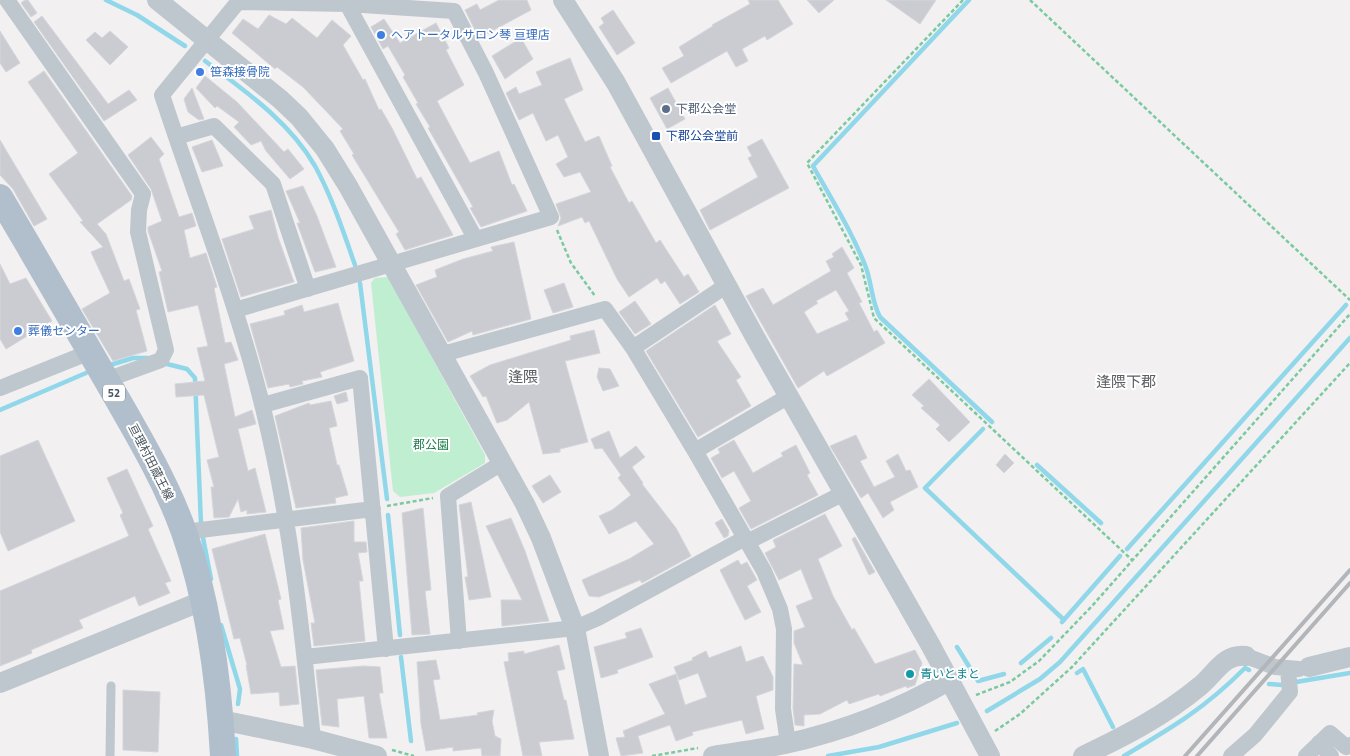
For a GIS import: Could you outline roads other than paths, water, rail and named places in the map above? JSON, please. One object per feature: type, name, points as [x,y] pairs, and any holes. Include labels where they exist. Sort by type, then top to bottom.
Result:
[{"type":"main road","name":"亘理村田蔵王線","points":[[0,197],[158,473],[184,532],[202,601],[216,678],[223,756]]},
{"type":"street","points":[[7,0],[143,194],[139,210],[138,232],[166,350],[160,360],[106,380]]},
{"type":"street","points":[[157,0],[266,86],[299,117],[324,149],[348,186],[443,354],[541,538],[575,628],[599,756]]},
{"type":"street","points":[[564,0],[616,83],[789,396],[950,680],[970,699],[984,744]]},
{"type":"street","points":[[235,310],[551,217],[486,73],[454,11],[347,4],[238,2],[162,95],[235,310],[263,405],[287,521],[305,657],[313,739]]},
{"type":"street","points":[[347,4],[475,238]]},
{"type":"street","points":[[176,137],[214,126],[273,184],[308,289]]},
{"type":"street","points":[[632,348],[727,285]]},
{"type":"street","points":[[443,354],[605,309],[632,348],[695,451],[764,571],[780,609],[784,629],[782,700],[788,743]]},
{"type":"street","points":[[0,388],[90,352]]},
{"type":"street","points":[[263,405],[360,378],[386,649]]},
{"type":"street","points":[[695,451],[789,396]]},
{"type":"street","points":[[459,641],[448,496],[502,462]]},
{"type":"street","points":[[305,657],[575,628],[598,618],[746,540],[844,493]]},
{"type":"street","points":[[184,532],[287,521],[373,509]]},
{"type":"street","points":[[0,683],[202,601]]},
{"type":"street","points":[[1083,756],[1150,723],[1205,682],[1233,655],[1246,656],[1288,669],[1350,657]]},
{"type":"street","points":[[1231,756],[1255,735],[1290,692],[1288,669]]},
{"type":"street","points":[[713,756],[788,743],[832,732],[910,703],[950,680]]},
{"type":"street","points":[[221,720],[313,739],[377,756]]},
{"type":"street","points":[[1306,756],[1330,733],[1346,747],[1350,745]]},
{"type":"street","points":[[1319,743],[1331,756]]},
{"type":"lane","points":[[110,756],[111,686]]},
{"type":"waterway","points":[[106,0],[137,15],[185,46]]},
{"type":"waterway","points":[[969,0],[813,166],[854,239],[867,271],[875,305],[880,317],[992,422]]},
{"type":"waterway","points":[[205,61],[265,108],[304,150],[315,166],[327,190],[355,265]]},
{"type":"waterway","points":[[360,283],[387,499]]},
{"type":"waterway","points":[[1127,549],[1346,305]]},
{"type":"waterway","points":[[987,711],[1040,679],[1060,662],[1350,338]]},
{"type":"waterway","points":[[110,365],[133,358],[148,358]]},
{"type":"waterway","points":[[167,364],[187,369],[195,378],[201,524]]},
{"type":"waterway","points":[[0,410],[86,373]]},
{"type":"waterway","points":[[983,429],[925,488],[1064,620]]},
{"type":"waterway","points":[[1037,465],[1101,523]]},
{"type":"waterway","points":[[388,515],[400,635]]},
{"type":"waterway","points":[[203,538],[211,579]]},
{"type":"waterway","points":[[1062,622],[1120,556]]},
{"type":"waterway","points":[[221,625],[240,689],[238,704]]},
{"type":"waterway","points":[[1021,663],[1051,638]]},
{"type":"waterway","points":[[957,647],[978,681],[1004,674]]},
{"type":"waterway","points":[[401,657],[411,741]]},
{"type":"waterway","points":[[1124,756],[1158,736],[1202,706],[1245,668],[1249,670]]},
{"type":"waterway","points":[[1077,673],[1083,669],[1113,727]]},
{"type":"waterway","points":[[1296,682],[1350,673]]},
{"type":"waterway","points":[[1269,684],[1282,685]]},
{"type":"waterway","points":[[828,756],[879,747],[957,723]]},
{"type":"waterway","points":[[236,739],[237,756]]},
{"type":"railway","points":[[1185,756],[1350,570]]},
{"type":"railway","points":[[1197,756],[1350,583]]},
{"type":"place","name":"ヘアトータルサロン琴 亘理店","points":[[381,35]]},
{"type":"place","name":"笹森接骨院","points":[[200,72]]},
{"type":"place","name":"下郡公会堂","points":[[666,109]]},
{"type":"place","name":"下郡公会堂前","points":[[656,136]]},
{"type":"place","name":"葬儀センター","points":[[18,331]]},
{"type":"place","name":"青いとまと","points":[[910,674]]},
{"type":"district","name":"逢隈","points":[[523,377]]},
{"type":"district","name":"逢隈下郡","points":[[1126,382]]},
{"type":"park label","name":"郡公園","points":[[431,445]]}]
